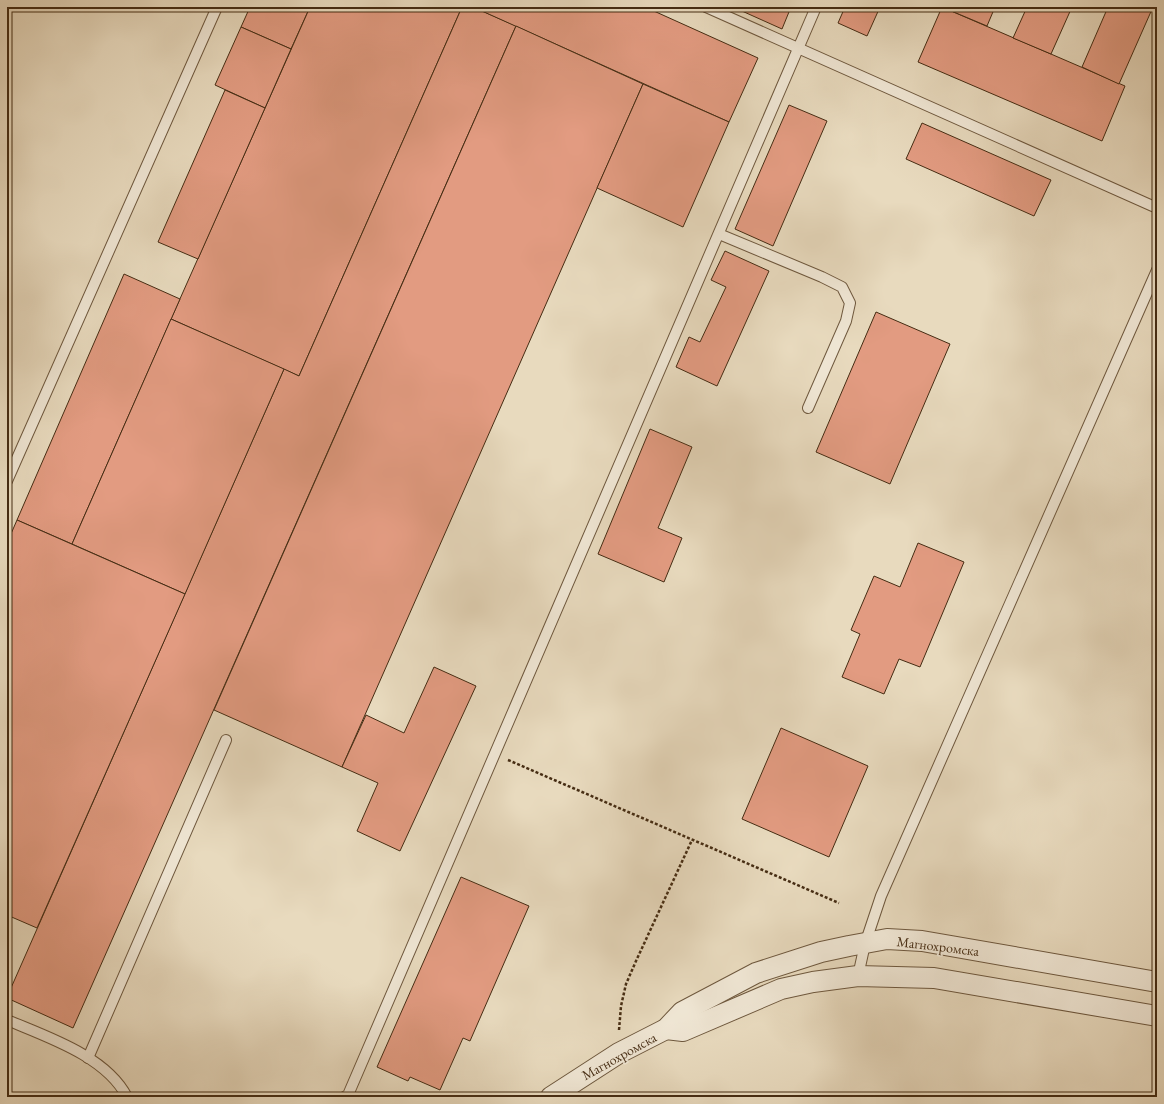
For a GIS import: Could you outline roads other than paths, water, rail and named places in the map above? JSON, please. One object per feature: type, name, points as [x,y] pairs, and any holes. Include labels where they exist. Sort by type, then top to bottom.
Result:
[{"type":"street","name":"Магнохромска","points":[[551,1097],[619,1053],[666,1029],[682,1012],[756,973],[821,952],[888,939],[922,941],[1157,982]]},
{"type":"street","name":"Магнохромска","points":[[666,1029],[683,1031],[781,989],[813,982],[858,976],[934,978],[1157,1016]]},
{"type":"lane","points":[[7,481],[217,7]]},
{"type":"lane","points":[[706,7],[1157,208]]},
{"type":"lane","points":[[344,1097],[348,1095],[816,7]]},
{"type":"lane","points":[[718,234],[842,286],[850,303],[846,321],[808,408]]},
{"type":"lane","points":[[858,976],[865,944],[881,896],[1157,270]]},
{"type":"lane","points":[[88,1058],[226,740]]},
{"type":"lane","points":[[7,1020],[68,1047],[88,1058],[114,1078],[126,1097]]}]
